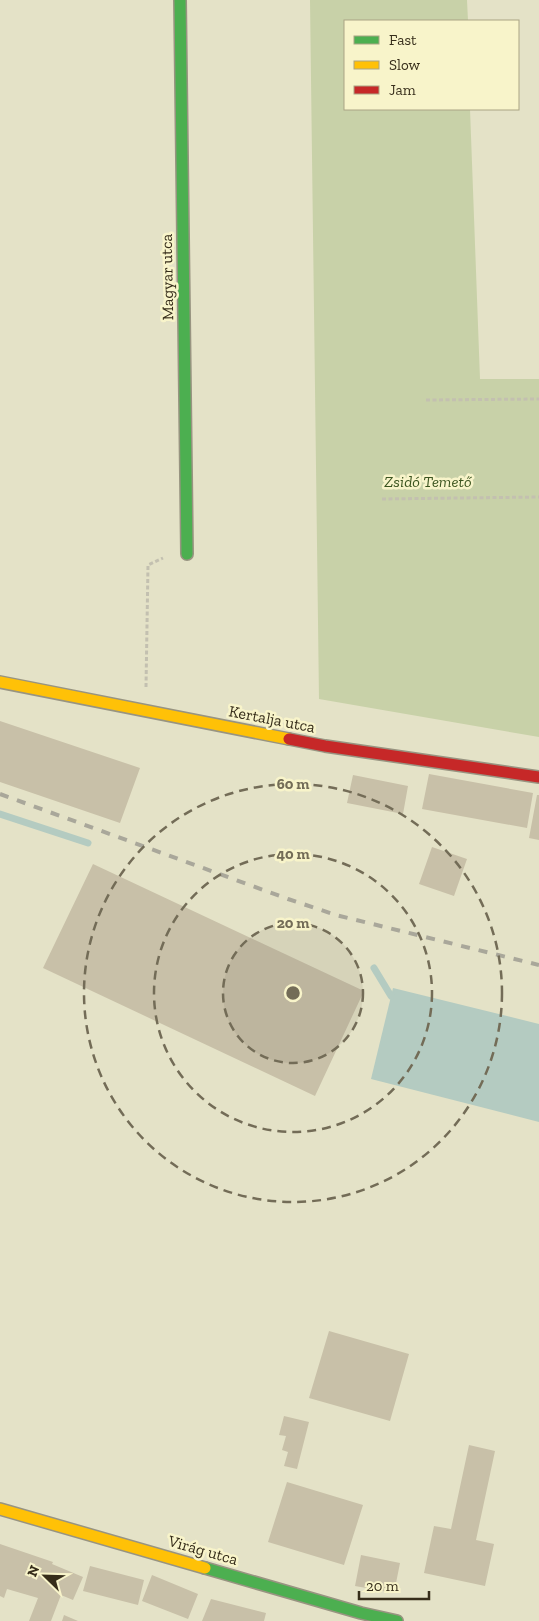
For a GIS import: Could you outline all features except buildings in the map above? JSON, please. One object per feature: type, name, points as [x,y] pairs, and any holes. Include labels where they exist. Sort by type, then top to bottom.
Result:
[{"type":"street","name":"Magyar utca","points":[[180,0],[187,554]]},
{"type":"street","name":"Kertalja utca","points":[[0,682],[325,746],[539,776]]},
{"type":"street","name":"Virág utca","points":[[0,1509],[361,1613],[397,1621]]},
{"type":"path","points":[[426,400],[539,399]]},
{"type":"path","points":[[382,499],[539,498]]},
{"type":"path","points":[[145,710],[148,565]]},
{"type":"green space","name":"Zsidó Temető","points":[[310,0],[467,0],[468,20],[344,20],[344,110],[470,110],[480,379],[539,379],[539,737],[319,699]]},
{"type":"shaded area","points":[[393,988],[539,1024],[539,1122],[371,1079]]},
{"type":"waterway","points":[[0,814],[88,843]]},
{"type":"waterway","points":[[374,968],[391,996]]},
{"type":"railway","points":[[0,794],[336,915],[539,965]]},
{"type":"traffic: fast","points":[[180,0],[187,554]]},
{"type":"traffic: fast","points":[[205,1568],[361,1613],[397,1621]]},
{"type":"traffic: slow","points":[[0,682],[289,739]]},
{"type":"traffic: slow","points":[[0,1509],[205,1568]]},
{"type":"traffic: jam","points":[[289,739],[325,746],[539,777]]}]
